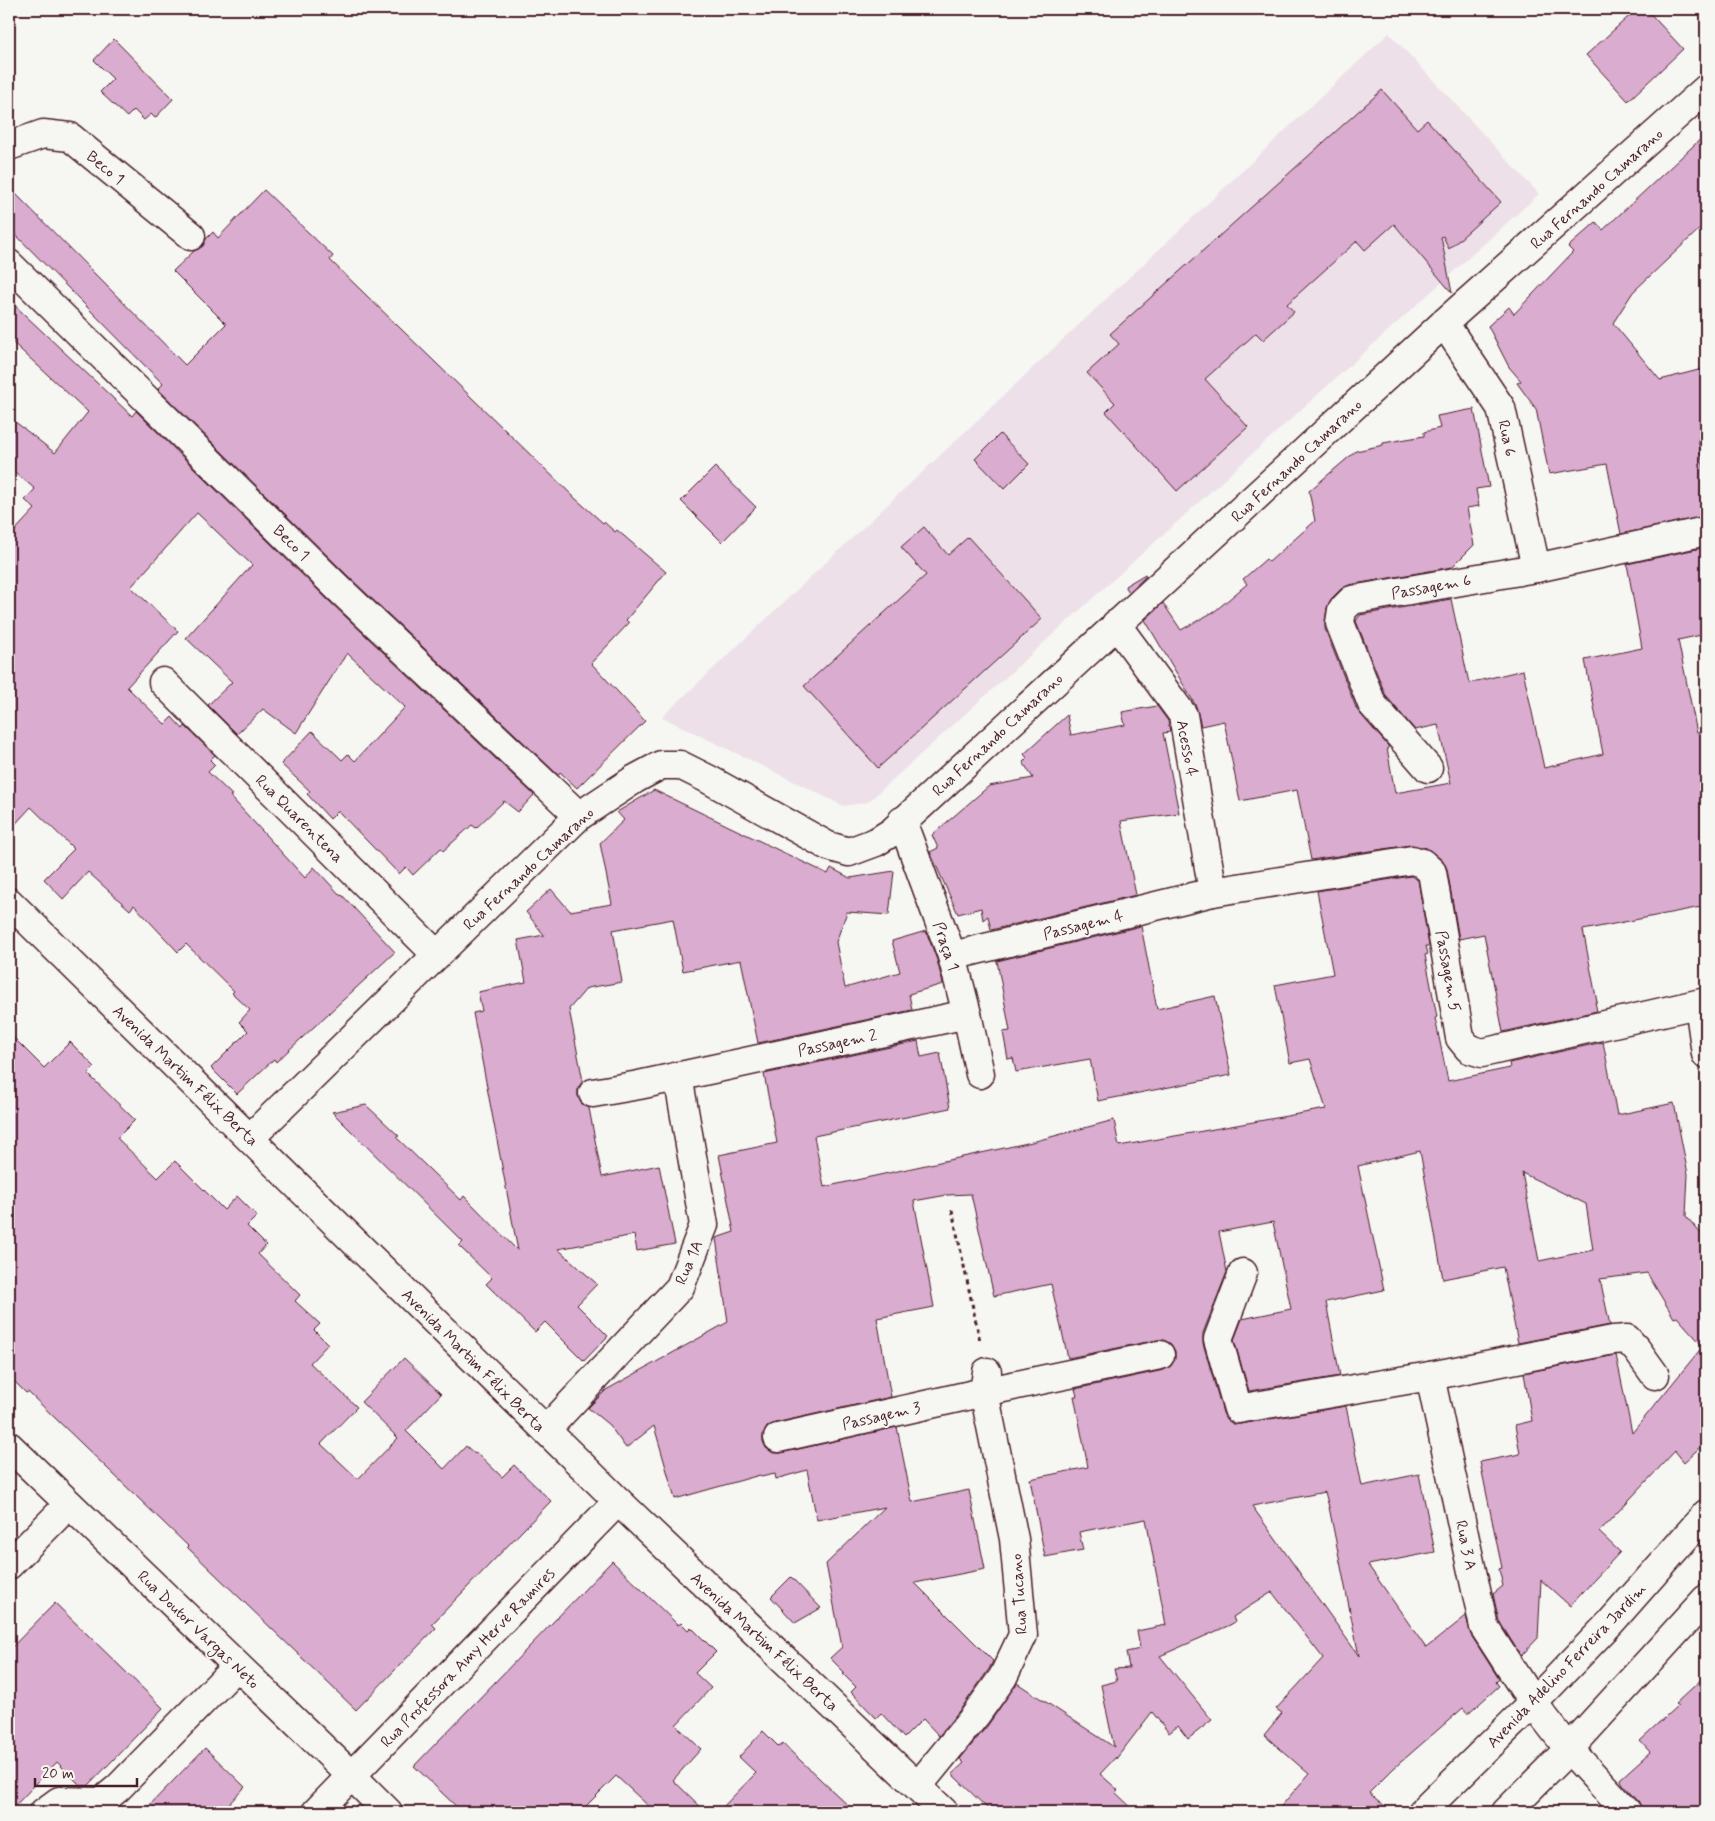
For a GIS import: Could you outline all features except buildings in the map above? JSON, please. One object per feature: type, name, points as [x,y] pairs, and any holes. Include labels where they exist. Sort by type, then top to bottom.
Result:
[{"type":"street","name":"Rua Fernando Camarano","points":[[250,1138],[579,816],[636,778],[661,765],[680,765],[828,846],[849,852],[876,842],[892,832],[1444,323],[1706,89]]},
{"type":"street","name":"Beco 1","points":[[9,146],[44,134],[70,137],[191,236]]},
{"type":"street","name":"Beco 1","points":[[9,264],[338,588],[579,816]]},
{"type":"street","name":"Rua 6","points":[[1444,323],[1501,408],[1536,568]]},
{"type":"street","name":"Passagem 6","points":[[1428,768],[1372,704],[1340,623],[1342,610],[1352,600],[1536,568],[1706,531]]},
{"type":"street","name":"Acesso 4","points":[[1116,624],[1183,715],[1213,892]]},
{"type":"street","name":"Rua Quarentena","points":[[163,682],[436,954]]},
{"type":"street","name":"Praça 1","points":[[902,821],[952,956],[980,1074]]},
{"type":"street","name":"Passagem 5","points":[[1213,892],[1412,860],[1422,863],[1432,872],[1460,1038],[1469,1049],[1482,1053],[1702,1003]]},
{"type":"street","name":"Passagem 4","points":[[952,956],[1213,892]]},
{"type":"street","name":"Avenida Martim Félix Berta","points":[[9,902],[618,1501],[944,1812]]},
{"type":"street","points":[[1702,1003],[1706,1054]]},
{"type":"street","name":"Passagem 2","points":[[593,1093],[967,1014]]},
{"type":"street","name":"Rua 1A","points":[[546,1430],[680,1287],[704,1225],[678,1076]]},
{"type":"street","points":[[1243,1273],[1218,1339],[1238,1409],[1430,1376],[1613,1340],[1627,1339],[1638,1350],[1655,1375]]},
{"type":"street","name":"Passagem 3","points":[[778,1438],[985,1382],[1160,1355]]},
{"type":"street","name":"Rua 3 A","points":[[1430,1376],[1484,1627],[1533,1703],[1569,1749],[1627,1812]]},
{"type":"street","name":"Rua Tucano","points":[[918,1786],[975,1716],[1003,1677],[1022,1635],[1014,1539],[985,1382]]},
{"type":"street","name":"Rua Doutor Vargas Neto","points":[[9,1446],[388,1812]]},
{"type":"street","name":"Rua Professora Amy Herve Ramires","points":[[316,1812],[618,1501]]},
{"type":"street","points":[[9,1565],[69,1504]]},
{"type":"street","name":"Avenida Adelino Ferreira Jardim","points":[[1422,1812],[1533,1703],[1611,1622],[1706,1514]]},
{"type":"street","points":[[1506,1812],[1569,1749],[1706,1599]]},
{"type":"street","points":[[44,1812],[59,1801],[101,1802],[118,1788],[237,1666]]},
{"type":"path","points":[[952,1210],[985,1382]]},
{"type":"shaded area","points":[[1389,33],[1539,194],[868,802],[844,806],[662,717]]}]
